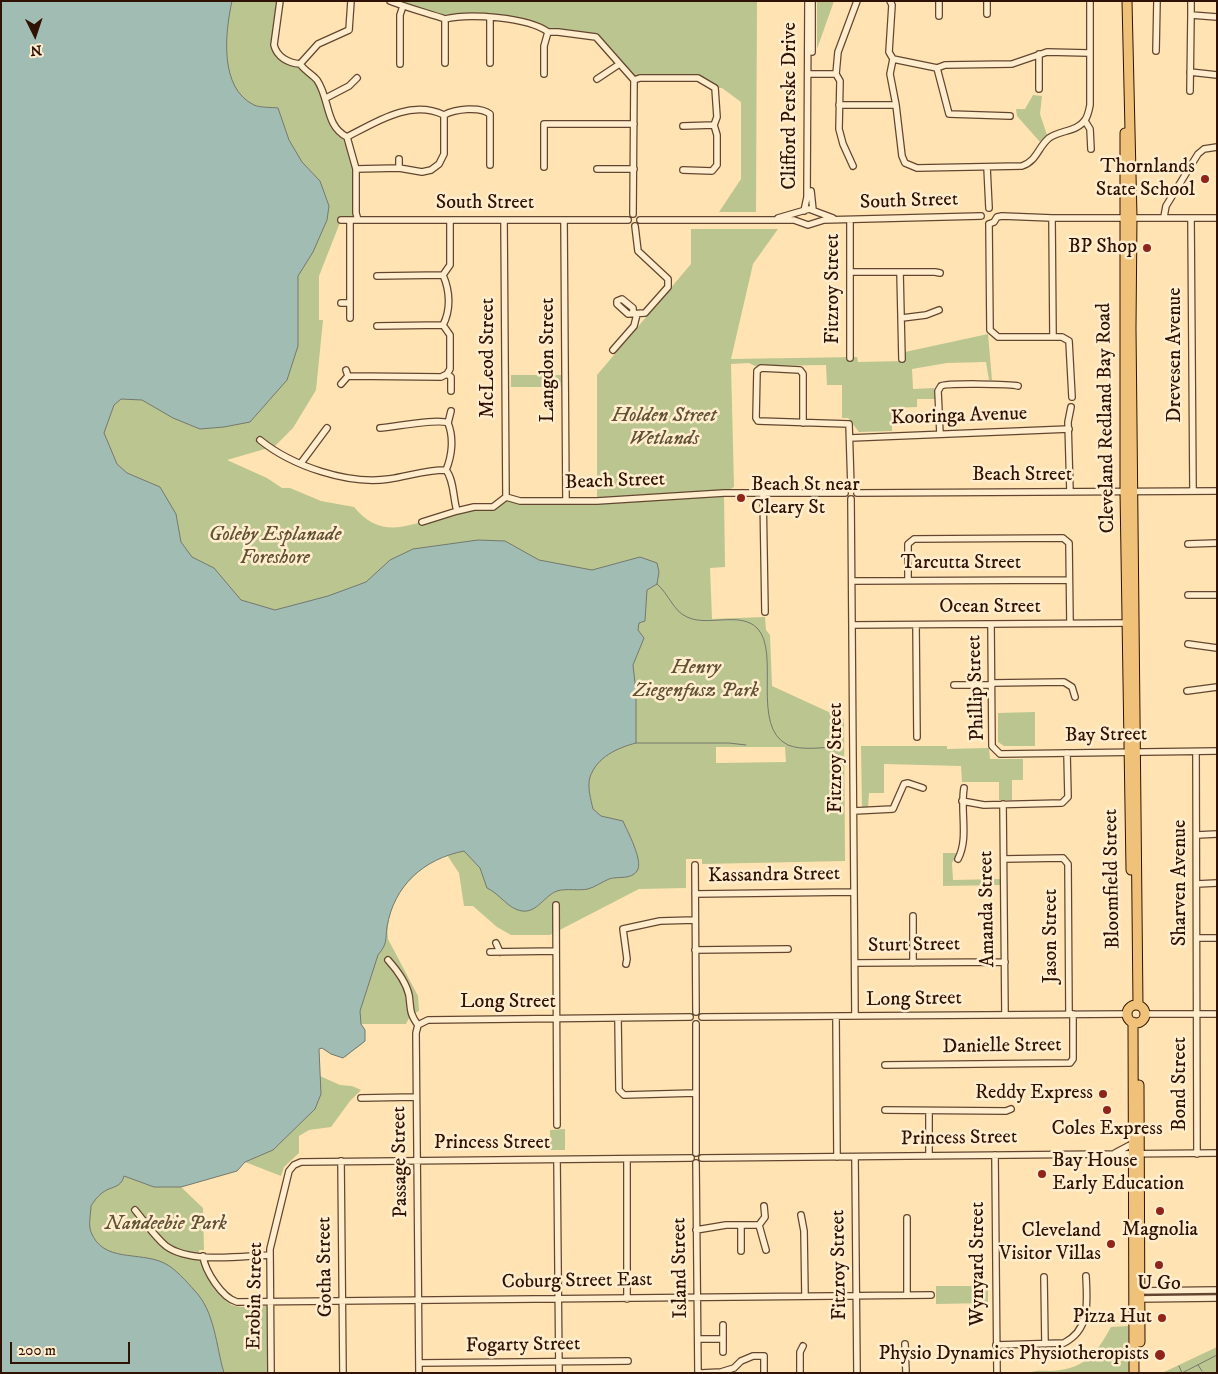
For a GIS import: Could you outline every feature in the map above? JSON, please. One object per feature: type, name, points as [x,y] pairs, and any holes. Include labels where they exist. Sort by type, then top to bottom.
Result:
[{"type":"highway","name":"Cleveland Redland Bay Road","points":[[1127,1],[1132,752]]},
{"type":"highway","name":"Cleveland Redland Bay Road","points":[[1129,492],[1127,623],[1132,752]]},
{"type":"highway","name":"Bloomfield Street","points":[[1132,752],[1135,1005]]},
{"type":"highway","points":[[1134,1373],[1136,1295],[1135,1022],[1127,1014],[1135,1005],[1143,1008],[1145,1014],[1135,1022],[1132,1144],[1135,1154]]},
{"type":"highway","points":[[1136,1295],[1140,1373]]},
{"type":"street","points":[[280,1],[274,44],[275,50],[291,64],[300,64],[318,44],[349,30],[351,1]]},
{"type":"street","points":[[390,1],[417,12],[436,14],[445,19],[454,16],[515,19],[540,26],[548,32],[596,38],[618,65],[634,80],[633,214],[628,220],[630,224],[635,226]]},
{"type":"street","name":"Clifford Perske Drive","points":[[808,1],[811,197],[813,211]]},
{"type":"street","name":"Clifford Perske Drive","points":[[804,211],[807,197],[812,1]]},
{"type":"street","points":[[853,166],[842,144],[839,130],[840,81],[836,74],[838,52],[857,1]]},
{"type":"street","points":[[890,1],[889,52],[893,59],[937,68],[945,65],[1012,64],[1047,52],[1088,53]]},
{"type":"street","points":[[939,1],[939,16]]},
{"type":"street","points":[[987,1],[987,14]]},
{"type":"street","points":[[893,59],[890,65],[890,74],[902,156],[905,163],[917,168],[1022,166],[1032,161],[1045,142],[1052,136],[1073,129],[1085,121],[1090,105],[1088,53],[1091,42],[1090,1]]},
{"type":"street","points":[[1156,52],[1157,1]]},
{"type":"street","points":[[1190,91],[1191,1]]},
{"type":"street","points":[[400,64],[400,15],[402,6]]},
{"type":"street","points":[[1191,15],[1217,17]]},
{"type":"street","points":[[490,18],[490,63]]},
{"type":"street","points":[[445,19],[445,64]]},
{"type":"street","points":[[544,74],[544,46],[548,32]]},
{"type":"street","points":[[1039,54],[1039,89]]},
{"type":"street","points":[[300,64],[317,81],[326,98],[332,122],[340,134],[347,138],[356,168],[356,213],[358,220]]},
{"type":"street","points":[[597,79],[618,65]]},
{"type":"street","points":[[937,68],[949,114],[1010,116]]},
{"type":"street","points":[[1190,72],[1217,75]]},
{"type":"street","points":[[810,74],[836,74]]},
{"type":"street","points":[[326,98],[349,86],[357,78]]},
{"type":"street","points":[[634,80],[640,78],[704,80],[715,88],[717,95],[717,117],[714,125],[717,135],[716,169],[683,170]]},
{"type":"street","points":[[840,105],[896,105]]},
{"type":"street","points":[[444,115],[452,110],[485,110],[490,114],[490,165]]},
{"type":"street","points":[[347,138],[400,111],[435,111],[444,115]]},
{"type":"street","points":[[356,168],[399,168],[422,172],[441,165],[444,154],[444,115]]},
{"type":"street","points":[[1085,121],[1090,129],[1091,149]]},
{"type":"street","points":[[544,167],[544,124],[634,124]]},
{"type":"street","points":[[683,126],[714,125]]},
{"type":"street","points":[[1164,217],[1166,206],[1198,154],[1204,149],[1217,147]]},
{"type":"street","points":[[399,168],[400,159]]},
{"type":"street","points":[[1032,161],[1039,167]]},
{"type":"street","points":[[987,167],[989,208],[995,212],[996,217],[994,222],[989,224],[990,330],[998,337],[1062,336],[1069,340],[1072,397]]},
{"type":"street","points":[[597,169],[634,169]]},
{"type":"street","name":"South Street","points":[[989,208],[983,211],[981,216],[983,222],[989,224]]},
{"type":"street","points":[[802,222],[801,216],[804,211]]},
{"type":"street","name":"South Street","points":[[769,220],[804,211],[813,211],[838,219],[850,220],[981,216]]},
{"type":"street","points":[[813,211],[816,216],[814,223]]},
{"type":"street","points":[[613,350],[634,326],[635,314],[645,313],[668,287],[669,282],[638,251],[635,226],[640,220],[638,216],[633,214]]},
{"type":"street","points":[[996,217],[1217,218]]},
{"type":"street","points":[[1052,218],[1053,336]]},
{"type":"street","name":"Drevesen Avenue","points":[[1191,218],[1193,491]]},
{"type":"street","name":"South Street","points":[[640,220],[769,220],[802,222],[808,225],[838,219]]},
{"type":"street","name":"South Street","points":[[341,220],[628,220]]},
{"type":"street","points":[[350,220],[350,318]]},
{"type":"street","points":[[443,275],[450,265],[450,220]]},
{"type":"street","name":"McLeod Street","points":[[504,220],[506,497]]},
{"type":"street","name":"Langdon Street","points":[[564,220],[566,500]]},
{"type":"street","name":"Fitzroy Street","points":[[850,220],[850,358]]},
{"type":"street","points":[[850,272],[940,274]]},
{"type":"street","points":[[900,272],[902,359]]},
{"type":"street","points":[[377,276],[443,275]]},
{"type":"street","points":[[443,275],[448,286],[448,316],[443,325]]},
{"type":"street","points":[[341,302],[350,303]]},
{"type":"street","points":[[902,318],[926,315],[939,310]]},
{"type":"street","points":[[377,326],[443,325]]},
{"type":"street","points":[[342,384],[347,373],[441,377],[447,374],[450,369],[450,335],[443,325]]},
{"type":"street","points":[[803,423],[802,374],[800,370],[762,368],[757,371],[756,418],[758,422],[803,423],[845,422],[850,428],[851,488],[857,493],[856,497],[851,499],[847,498],[845,493],[851,488]]},
{"type":"street","points":[[447,374],[451,377],[451,391]]},
{"type":"street","points":[[940,434],[938,391],[941,386],[950,384],[968,386],[1004,383],[1018,386]]},
{"type":"street","points":[[1072,388],[1080,388]]},
{"type":"street","points":[[1070,492],[1069,429],[1071,407]]},
{"type":"street","points":[[446,470],[451,459],[451,430],[448,423],[451,412]]},
{"type":"street","points":[[380,428],[418,425],[442,420],[448,423]]},
{"type":"street","points":[[301,463],[327,428]]},
{"type":"street","name":"Kooringa Avenue","points":[[850,438],[1069,429]]},
{"type":"street","points":[[260,440],[274,452],[344,478],[383,479],[421,470],[446,470]]},
{"type":"street","points":[[446,470],[451,476],[452,492],[457,511]]},
{"type":"street","name":"Beach Street","points":[[857,493],[1217,491]]},
{"type":"street","points":[[764,493],[765,612]]},
{"type":"street","name":"Beach Street","points":[[506,497],[520,501],[764,493],[845,493]]},
{"type":"street","points":[[422,522],[474,507],[493,507],[506,497]]},
{"type":"street","name":"Fitzroy Street","points":[[851,499],[855,1016]]},
{"type":"street","points":[[908,580],[908,544],[914,539],[1043,538],[1067,540],[1069,543],[1070,623]]},
{"type":"street","points":[[1188,544],[1217,543]]},
{"type":"street","name":"Tarcutta Street","points":[[852,581],[1069,580]]},
{"type":"street","points":[[1188,595],[1217,595]]},
{"type":"street","name":"Ocean Street","points":[[852,625],[1127,623]]},
{"type":"street","points":[[916,624],[917,737]]},
{"type":"street","name":"Phillip Street","points":[[991,624],[992,746],[995,751]]},
{"type":"street","points":[[1188,644],[1217,648]]},
{"type":"street","points":[[954,686],[1064,682],[1072,687],[1075,697]]},
{"type":"street","points":[[1187,691],[1217,687]]},
{"type":"street","name":"Bay Street","points":[[995,751],[1000,754],[1217,751]]},
{"type":"street","name":"Sharven Avenue","points":[[1196,752],[1198,1014]]},
{"type":"street","points":[[962,801],[980,804],[1062,804],[1068,796],[1067,753]]},
{"type":"street","points":[[854,811],[889,810],[895,806],[904,784],[908,783],[923,788]]},
{"type":"street","points":[[958,859],[963,849],[964,839],[962,830],[962,801],[964,788]]},
{"type":"street","name":"Amanda Street","points":[[1003,804],[1005,1015]]},
{"type":"street","points":[[1197,835],[1217,834]]},
{"type":"street","name":"Jason Street","points":[[1004,859],[1064,858],[1068,864],[1071,1014]]},
{"type":"street","points":[[695,866],[696,1012]]},
{"type":"street","points":[[1197,884],[1217,884]]},
{"type":"street","name":"Kassandra Street","points":[[695,894],[854,892]]},
{"type":"street","points":[[556,905],[557,1125]]},
{"type":"street","points":[[912,916],[913,962]]},
{"type":"street","points":[[626,964],[623,929],[653,922],[695,920]]},
{"type":"street","points":[[1198,938],[1217,938]]},
{"type":"street","points":[[496,943],[500,952]]},
{"type":"street","points":[[696,950],[788,949]]},
{"type":"street","points":[[490,952],[556,951]]},
{"type":"street","name":"Passage Street","points":[[388,960],[396,968],[407,989],[410,1015],[418,1025],[416,1097],[419,1373]]},
{"type":"street","name":"Sturt Street","points":[[855,963],[1004,962]]},
{"type":"street","points":[[696,1012],[702,1017],[701,1021],[696,1024]]},
{"type":"street","points":[[696,1012],[690,1017],[691,1021],[696,1024]]},
{"type":"street","name":"Danielle Street","points":[[885,1064],[1070,1063],[1073,1059],[1071,1014]]},
{"type":"street","name":"Long Street","points":[[702,1017],[1127,1014]]},
{"type":"street","points":[[1145,1014],[1217,1014]]},
{"type":"street","name":"Bond Street","points":[[1197,1154],[1198,1014]]},
{"type":"street","name":"Long Street","points":[[418,1025],[428,1020],[690,1017]]},
{"type":"street","points":[[836,1017],[837,1157]]},
{"type":"street","points":[[618,1019],[619,1090],[624,1095],[696,1093]]},
{"type":"street","points":[[694,1155],[702,1158],[700,1162],[696,1163],[694,1155],[696,1024]]},
{"type":"street","points":[[362,1098],[416,1097]]},
{"type":"street","points":[[885,1110],[1006,1111],[1011,1109]]},
{"type":"street","points":[[929,1111],[929,1156]]},
{"type":"street","points":[[1110,1154],[1125,1149],[1132,1144]]},
{"type":"street","name":"Princess Street","points":[[702,1158],[1217,1153]]},
{"type":"street","name":"Princess Street","points":[[294,1164],[301,1162],[341,1161],[627,1159],[694,1155]]},
{"type":"street","name":"Wynyard Street","points":[[995,1155],[997,1373]]},
{"type":"street","name":"Fitzroy Street","points":[[855,1157],[858,1373]]},
{"type":"street","points":[[627,1159],[627,1299]]},
{"type":"street","points":[[557,1160],[559,1373]]},
{"type":"street","name":"Gotha Street","points":[[341,1161],[343,1373]]},
{"type":"street","name":"Island Street","points":[[696,1163],[697,1297],[700,1373]]},
{"type":"street","name":"Erobin Street","points":[[271,1373],[270,1255],[289,1171],[294,1164]]},
{"type":"street","points":[[696,1230],[726,1225],[759,1225],[765,1217],[764,1206]]},
{"type":"street","points":[[135,1210],[166,1245],[175,1251],[191,1256],[270,1255]]},
{"type":"street","points":[[801,1215],[804,1231],[805,1296]]},
{"type":"street","points":[[907,1218],[907,1295]]},
{"type":"street","points":[[759,1225],[766,1250]]},
{"type":"street","points":[[741,1226],[741,1250]]},
{"type":"street","name":"Coburg Street East","points":[[203,1256],[203,1261],[224,1296],[237,1302],[931,1295]]},
{"type":"street","points":[[996,1344],[1064,1344],[1072,1340],[1087,1316],[1086,1276]]},
{"type":"street","points":[[1044,1277],[1045,1344]]},
{"type":"street","points":[[1136,1295],[1203,1288],[1217,1290]]},
{"type":"street","points":[[1203,1288],[1203,1298]]},
{"type":"street","points":[[1136,1295],[1217,1298]]},
{"type":"street","points":[[723,1325],[723,1352]]},
{"type":"street","points":[[698,1339],[723,1339]]},
{"type":"street","points":[[905,1344],[906,1373]]},
{"type":"street","points":[[800,1373],[800,1352],[803,1346]]},
{"type":"street","points":[[700,1373],[721,1372],[734,1368],[741,1360],[753,1356],[764,1356],[764,1373]]},
{"type":"street","name":"Fogarty Street","points":[[419,1363],[628,1361]]},
{"type":"green space","points":[[1,1],[280,1],[274,44],[278,55],[292,61],[308,72],[313,78],[329,116],[348,140],[354,159],[358,220],[341,220],[319,276],[319,320],[323,320],[316,390],[293,428],[275,446],[227,460],[267,478],[282,488],[290,488],[321,501],[354,507],[366,518],[378,525],[402,527],[456,511],[487,507],[506,497],[512,500],[597,501],[597,375],[691,264],[691,229],[778,229],[753,264],[731,359],[857,357],[858,362],[905,361],[905,352],[988,334],[992,380],[989,380],[986,362],[947,363],[912,369],[913,389],[934,388],[935,399],[917,399],[917,407],[892,408],[892,431],[859,432],[848,418],[842,418],[842,385],[827,385],[826,365],[755,366],[749,363],[731,364],[734,487],[724,493],[725,567],[710,568],[712,619],[765,617],[766,630],[770,635],[772,686],[844,719],[845,861],[702,864],[702,859],[686,859],[686,888],[639,889],[550,935],[511,935],[497,927],[473,906],[464,906],[459,873],[447,855],[423,868],[413,877],[396,899],[388,925],[388,939],[418,996],[419,1011],[410,1016],[406,1024],[361,1024],[365,1030],[365,1041],[346,1057],[331,1054],[322,1048],[319,1049],[320,1076],[340,1085],[352,1086],[361,1090],[350,1101],[331,1127],[309,1130],[299,1136],[299,1153],[284,1167],[281,1176],[245,1162],[237,1171],[181,1187],[203,1208],[204,1250],[199,1250],[206,1273],[211,1282],[223,1298],[235,1306],[267,1306],[269,1373],[51,1373],[139,595]],"holes":[[[716,747],[785,747],[786,762],[716,763]]]},
{"type":"green space","points":[[390,1],[757,1],[756,212],[719,212],[741,179],[741,102],[722,88],[715,88],[704,80],[634,80],[596,38],[552,33],[515,19],[449,18]]},
{"type":"green space","points":[[817,1],[834,1],[817,49]]},
{"type":"green space","points":[[1033,95],[1042,96],[1040,114],[1047,135],[1040,142],[1017,116],[1016,109],[1025,109]]},
{"type":"green space","points":[[511,375],[561,375],[561,387],[511,387]]},
{"type":"green space","points":[[1035,712],[1035,746],[1004,746],[998,742],[998,713]]},
{"type":"green space","points":[[861,746],[947,746],[947,749],[989,748],[990,759],[1023,759],[1023,780],[1012,780],[1012,800],[999,800],[999,782],[962,782],[961,766],[884,764],[884,793],[869,793],[868,808],[862,808]]},
{"type":"green space","points":[[943,853],[957,853],[952,863],[953,880],[1001,879],[1001,885],[943,886]]},
{"type":"green space","points":[[565,1129],[565,1150],[550,1150],[550,1130]]},
{"type":"green space","points":[[936,1286],[988,1286],[988,1303],[936,1304]]},
{"type":"green space","points":[[1128,1326],[1129,1373],[1031,1373],[1071,1368],[1087,1360],[1111,1327]]},
{"type":"green space","points":[[1217,1347],[1217,1371],[1214,1373],[1162,1373]]},
{"type":"water","points":[[1,1],[232,1],[229,14],[227,59],[235,86],[243,97],[254,105],[278,108],[289,140],[302,162],[320,181],[329,206],[327,220],[313,252],[298,276],[298,346],[287,380],[250,422],[200,429],[173,418],[142,400],[121,399],[114,405],[104,433],[117,464],[127,473],[160,487],[176,514],[181,542],[192,557],[214,568],[241,600],[275,610],[328,596],[366,582],[390,560],[413,549],[478,540],[505,541],[539,560],[592,570],[640,557],[657,563],[659,572],[657,584],[647,590],[645,621],[639,623],[638,630],[644,638],[633,665],[636,692],[636,743],[609,754],[597,764],[589,781],[593,809],[601,816],[623,821],[637,853],[639,866],[637,871],[631,876],[609,879],[588,889],[557,891],[536,907],[522,911],[512,907],[487,888],[480,868],[464,851],[436,860],[424,867],[404,887],[396,899],[391,912],[385,944],[378,955],[360,1011],[361,1024],[365,1030],[365,1041],[343,1058],[331,1054],[322,1048],[319,1049],[321,1094],[315,1109],[273,1150],[245,1162],[237,1171],[181,1187],[154,1187],[124,1176],[118,1185],[102,1193],[91,1206],[90,1229],[97,1242],[104,1248],[123,1255],[154,1259],[168,1265],[202,1299],[211,1319],[224,1373],[1,1373]]},
{"type":"waterway","points":[[657,584],[678,611],[687,617],[704,621],[742,621],[750,623],[757,628],[764,639],[767,654],[768,706],[770,722],[777,736],[788,745],[794,747],[838,747]]},
{"type":"waterway","points":[[636,743],[729,743],[746,745]]},
{"type":"waterway","points":[[1179,1366],[1182,1373],[1217,1355]]},
{"type":"waterway","points":[[1198,1365],[1202,1371]]},
{"type":"place","name":"Thornlands State School","points":[[1205,179]]},
{"type":"place","name":"BP Shop","points":[[1147,248]]},
{"type":"place","name":"Beach St near Cleary St","points":[[741,498]]},
{"type":"place","name":"Reddy Express","points":[[1103,1094]]},
{"type":"place","name":"Coles Express","points":[[1107,1110]]},
{"type":"place","name":"Bay House Early Education","points":[[1042,1174]]},
{"type":"place","name":"Magnolia","points":[[1160,1211]]},
{"type":"place","name":"Cleveland Visitor Villas","points":[[1111,1244]]},
{"type":"place","name":"U Go","points":[[1159,1265]]},
{"type":"place","name":"Pizza Hut","points":[[1162,1318]]},
{"type":"place","name":"Physio Dynamics Physiotheropists","points":[[1160,1355]]},
{"type":"park label","name":"Holden Street Wetlands","points":[[664,428]]},
{"type":"park label","name":"Goleby Esplanade Foreshore","points":[[275,548]]},
{"type":"park label","name":"Henry Ziegenfusz Park","points":[[696,680]]},
{"type":"park label","name":"Nandeebie Park","points":[[166,1225]]}]
